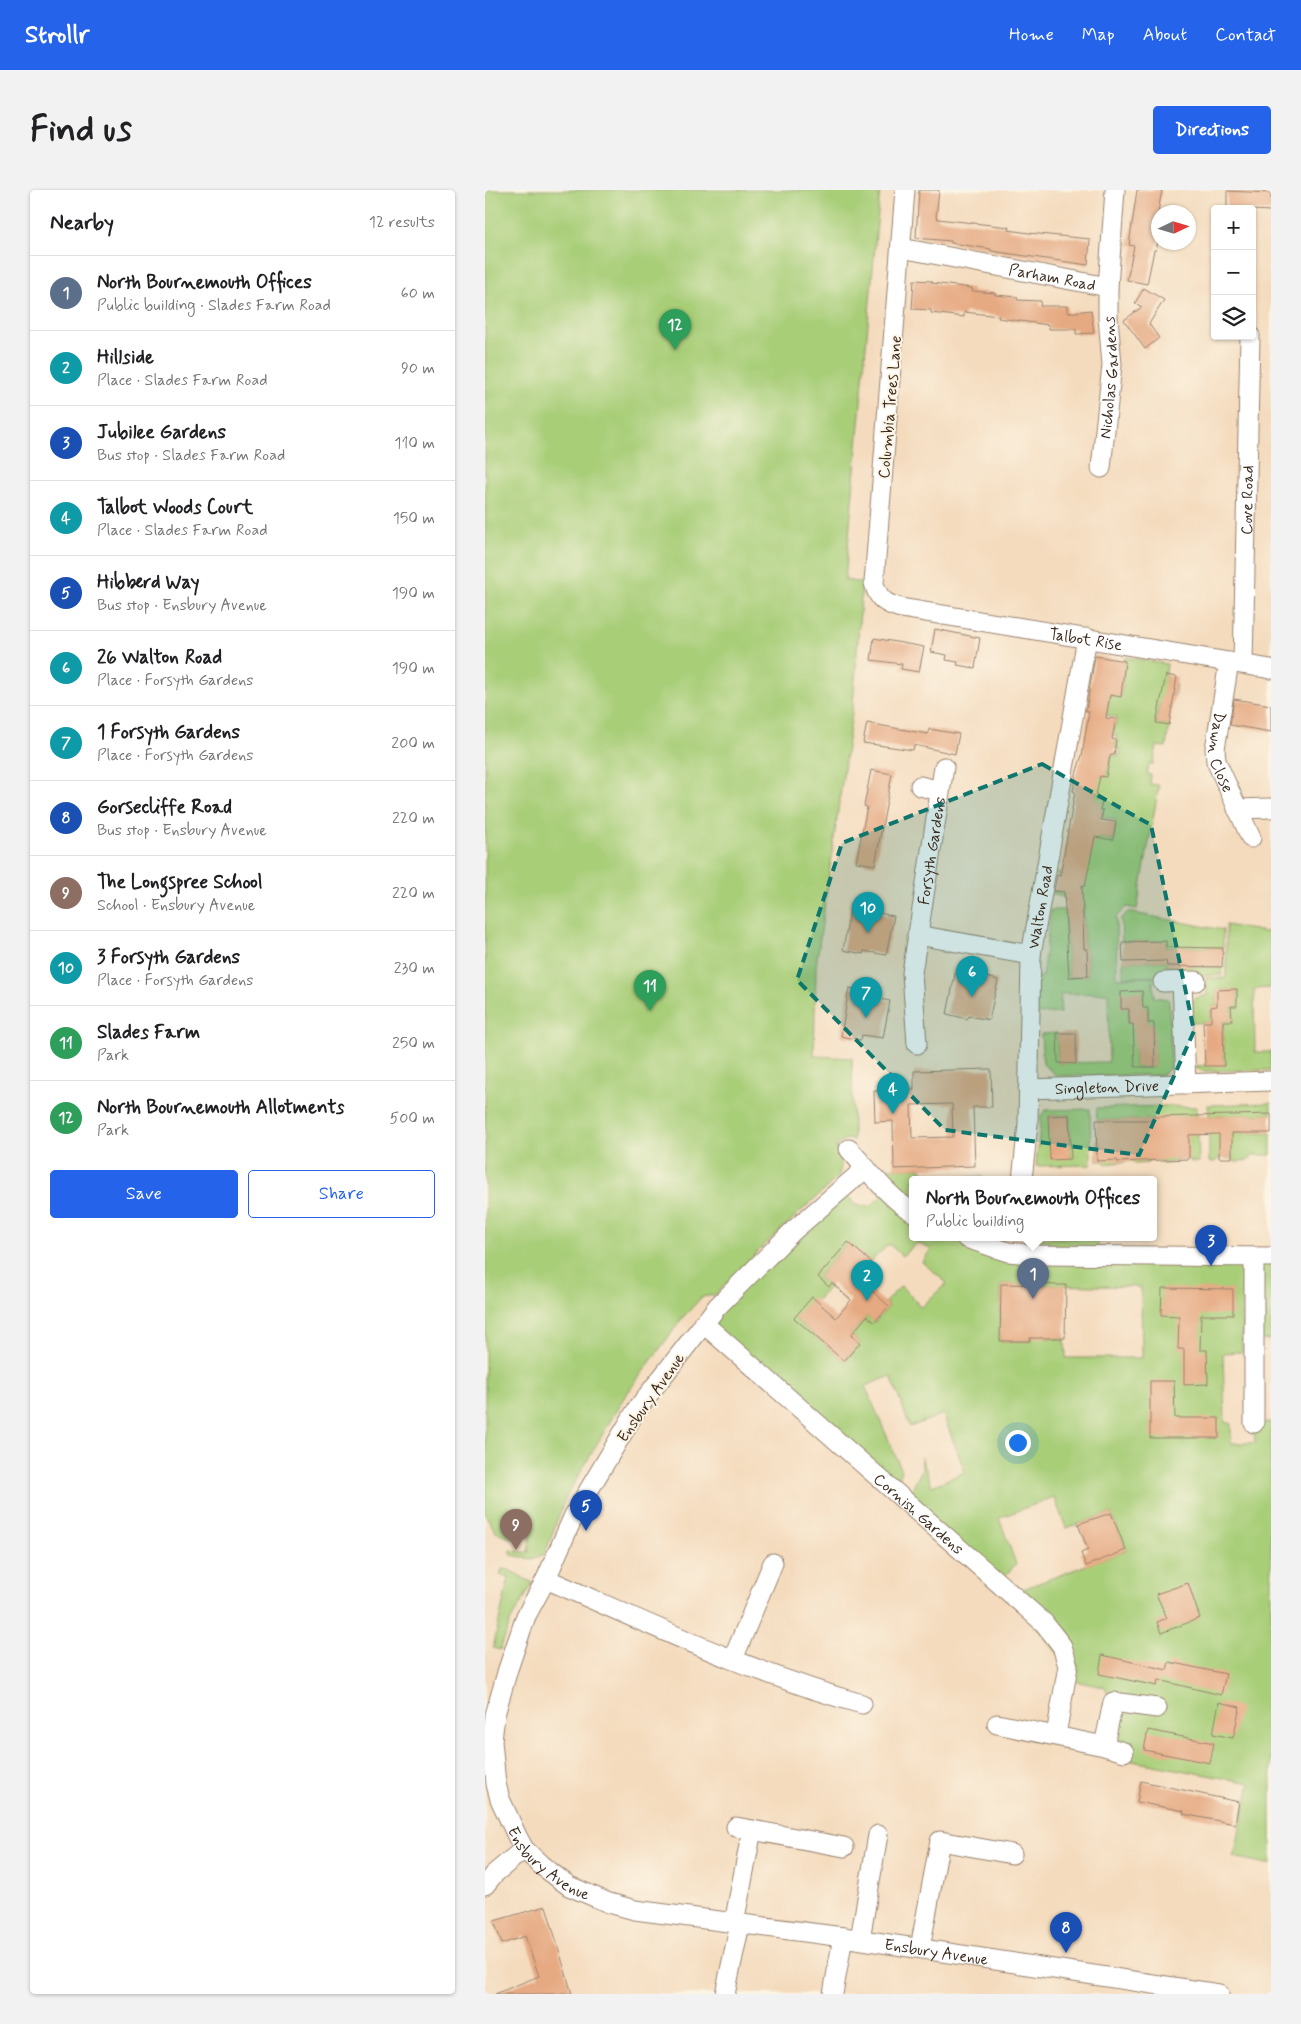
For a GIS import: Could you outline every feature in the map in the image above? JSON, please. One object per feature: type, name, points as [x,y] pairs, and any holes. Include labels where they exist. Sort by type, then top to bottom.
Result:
[{"type":"street","name":"Columbia Trees Lane","points":[[901,608],[888,605],[880,599],[874,583],[905,190]]},
{"type":"street","name":"Parham Road","points":[[901,248],[1108,286],[1115,190]]},
{"type":"street","name":"Nicholas Gardens","points":[[1101,468],[1112,365],[1108,317],[1108,286]]},
{"type":"street","name":"Cove Road","points":[[1236,663],[1250,340]]},
{"type":"street","name":"Talbot Rise","points":[[901,608],[1271,669]]},
{"type":"street","name":"Walton Road","points":[[1022,1176],[1028,1124],[1031,955],[1087,638]]},
{"type":"street","name":"Dawn Close","points":[[1236,663],[1215,749],[1216,761],[1251,838]]},
{"type":"street","name":"Forsyth Gardens","points":[[917,1044],[912,973],[944,767]]},
{"type":"street","points":[[920,786],[940,791]]},
{"type":"street","points":[[1237,809],[1271,808]]},
{"type":"street","points":[[917,935],[1031,955]]},
{"type":"street","points":[[1163,982],[1189,981],[1186,1084]]},
{"type":"street","name":"Singleton Drive","points":[[1028,1089],[1271,1081]]},
{"type":"street","points":[[849,1149],[909,1210]]},
{"type":"street","name":"Ensbury Avenue","points":[[866,1168],[793,1231],[703,1323],[637,1409],[574,1515],[546,1579],[526,1616],[495,1715],[492,1741],[496,1784],[500,1799],[525,1849],[541,1865],[569,1886],[609,1903],[635,1910],[852,1938],[1219,1994]]},
{"type":"street","points":[[984,1241],[1056,1255],[1262,1257],[1263,1352],[1255,1422]]},
{"type":"street","name":"Cornish Gardens","points":[[703,1323],[1044,1623],[1062,1646],[1068,1666],[1056,1736]]},
{"type":"street","points":[[733,1659],[773,1563]]},
{"type":"street","points":[[546,1579],[733,1659],[813,1690],[862,1704]]},
{"type":"street","points":[[1104,1746],[1113,1702],[1157,1708]]},
{"type":"street","points":[[997,1724],[1104,1746],[1124,1752]]},
{"type":"street","points":[[725,1994],[737,1923],[744,1828],[843,1846]]},
{"type":"street","points":[[833,1994],[852,1938],[879,1835]]},
{"type":"street","points":[[920,1948],[940,1841],[1012,1854]]},
{"type":"street","points":[[485,1885],[494,1874],[525,1849]]},
{"type":"highlighted area","points":[[1042,764],[1151,825],[1194,1031],[1139,1155],[945,1130],[797,980],[842,843]]},
{"type":"green space","points":[[485,190],[880,190],[845,580],[862,583],[853,705],[816,966],[814,1056],[852,1058],[853,1140],[846,1139],[835,1147],[841,1162],[838,1177],[758,1251],[715,1295],[702,1297],[683,1317],[623,1399],[565,1499],[545,1554],[532,1559],[511,1555],[511,1550],[528,1553],[532,1526],[514,1522],[512,1539],[496,1532],[485,1514]]},
{"type":"green space","points":[[1125,657],[1167,664],[1165,683],[1176,685],[1174,697],[1163,695],[1161,705],[1159,705],[1156,723],[1169,725],[1166,747],[1157,746],[1153,764],[1149,764],[1147,774],[1151,775],[1150,784],[1159,785],[1137,909],[1126,907],[1116,917],[1117,978],[1153,977],[1154,997],[1168,999],[1171,1067],[1162,1075],[1057,1076],[1043,1064],[1041,1034],[1057,1033],[1058,1063],[1109,1062],[1108,993],[1061,994],[1060,1013],[1029,1014],[1029,978],[1042,977],[1051,910],[1065,910],[1069,977],[1088,976],[1087,949],[1084,949],[1083,904],[1065,904],[1064,897],[1053,895],[1053,891],[1076,894],[1079,879],[1056,875],[1056,872],[1084,877],[1094,837],[1113,840],[1116,820],[1102,817],[1103,811],[1100,810],[1101,802],[1095,800],[1099,776],[1106,777],[1111,755],[1119,756],[1120,749],[1115,748],[1117,736],[1108,734],[1109,730],[1114,731],[1117,717],[1106,715],[1110,695],[1121,696]],"holes":[[[1148,1008],[1148,1023],[1154,1038],[1154,1067],[1135,1067],[1134,1024],[1129,1023],[1129,1009]]]},
{"type":"green space","points":[[1128,912],[1223,930],[1223,948],[1166,947],[1166,941],[1122,942],[1121,918]]},
{"type":"green space","points":[[1226,925],[1271,933],[1271,988],[1254,989],[1255,1052],[1271,1052],[1271,1070],[1202,1071],[1193,1064],[1196,1066],[1224,1065],[1223,1021],[1231,1021],[1231,1006],[1237,1005],[1237,990],[1217,990],[1217,1006],[1211,1007],[1211,1022],[1192,1023],[1192,1003],[1195,998],[1207,995],[1206,978],[1226,978]]},
{"type":"green space","points":[[1166,961],[1167,966],[1222,967],[1222,975],[1123,977],[1123,962]]},
{"type":"green space","points":[[1271,1103],[1271,1114],[1209,1116],[1208,1105]]},
{"type":"green space","points":[[1197,1107],[1197,1116],[1154,1120],[1096,1120],[1097,1108]]},
{"type":"green space","points":[[1090,1109],[1091,1165],[1036,1166],[1041,1116],[1046,1110]],"holes":[[[1069,1115],[1071,1158],[1048,1116]]]},
{"type":"green space","points":[[1209,1133],[1271,1133],[1271,1155],[1254,1155],[1247,1161],[1235,1162],[1232,1158],[1219,1158],[1215,1162],[1209,1162]]},
{"type":"green space","points":[[1198,1134],[1199,1162],[1191,1162],[1189,1159],[1178,1159],[1175,1162],[1163,1163],[1159,1160],[1150,1160],[1148,1163],[1135,1164],[1132,1161],[1106,1164],[1103,1161],[1097,1161],[1097,1140]]},
{"type":"green space","points":[[866,1168],[920,1168],[926,1176],[909,1176],[909,1241],[982,1241],[980,1243],[1271,1257],[1271,1340],[1255,1339],[1254,1278],[1242,1278],[1242,1352],[1223,1353],[1225,1423],[1231,1423],[1231,1443],[1255,1443],[1254,1423],[1271,1422],[1271,1865],[1234,1857],[1250,1783],[1132,1761],[1124,1752],[1104,1746],[1113,1702],[1104,1687],[1065,1679],[1068,1666],[1010,1594],[1126,1550],[1111,1513],[1066,1528],[1054,1497],[999,1518],[1016,1564],[998,1583],[905,1501],[922,1470],[921,1456],[932,1486],[965,1472],[943,1414],[910,1427],[891,1376],[865,1386],[902,1471],[893,1490],[703,1323],[843,1188],[855,1205],[870,1207],[887,1190]],"holes":[[[848,1242],[870,1262],[889,1244],[902,1256],[917,1243],[931,1249],[922,1262],[947,1283],[921,1307],[901,1286],[885,1302],[889,1306],[875,1322],[867,1316],[851,1335],[860,1343],[844,1361],[794,1318],[816,1301],[829,1287],[818,1277]],[[1001,1284],[1141,1287],[1142,1358],[1066,1358],[1065,1338],[1046,1338],[1030,1313],[1030,1341],[1000,1341]]]},
{"type":"green space","points":[[1034,1241],[1098,1241],[1098,1250],[1037,1249]]},
{"type":"green space","points":[[502,1569],[509,1570],[533,1583],[511,1620],[500,1650],[493,1648],[509,1577],[500,1575]]},
{"type":"building","points":[[919,190],[939,190],[936,217],[938,219],[1009,227],[1008,230],[1029,233],[1090,239],[1088,265],[991,251],[991,249],[951,243],[951,241],[916,238]]},
{"type":"building","points":[[1137,190],[1162,190],[1159,205],[1151,205],[1151,250],[1154,250],[1147,284],[1127,280],[1134,246],[1129,245]]},
{"type":"building","points":[[1227,191],[1271,193],[1271,211],[1256,210],[1256,205],[1227,205]]},
{"type":"building","points":[[914,280],[972,288],[972,291],[1018,297],[1017,300],[1041,301],[1040,306],[1067,306],[1067,313],[1091,310],[1094,333],[1076,334],[1076,329],[1049,329],[1049,325],[998,318],[999,316],[964,312],[964,317],[931,313],[931,310],[912,309]]},
{"type":"building","points":[[1144,288],[1164,300],[1149,324],[1159,338],[1145,349],[1124,320],[1142,307],[1135,303]]},
{"type":"building","points":[[935,629],[980,638],[975,668],[957,665],[958,662],[946,660],[947,655],[931,652]]},
{"type":"building","points":[[874,638],[924,647],[919,672],[901,669],[902,664],[871,660]]},
{"type":"building","points":[[1095,656],[1125,661],[1121,697],[1110,695],[1106,718],[1116,719],[1112,739],[1116,740],[1114,755],[1110,757],[1106,777],[1100,776],[1095,800],[1102,801],[1100,810],[1103,810],[1101,820],[1116,822],[1113,840],[1095,837],[1085,886],[1082,885],[1084,949],[1087,949],[1088,976],[1069,977],[1064,892],[1054,891],[1057,875],[1060,876],[1075,792],[1073,791],[1076,774],[1082,755],[1089,711],[1086,711]]},
{"type":"building","points":[[1166,675],[1177,677],[1169,725],[1156,723]]},
{"type":"building","points":[[1234,699],[1271,705],[1271,732],[1230,725]]},
{"type":"building","points":[[867,723],[928,734],[929,729],[959,734],[955,754],[914,745],[913,750],[863,743]]},
{"type":"building","points":[[871,770],[892,774],[875,865],[856,862],[867,807],[864,806]]},
{"type":"building","points":[[851,904],[873,909],[873,912],[894,916],[886,955],[864,951],[863,954],[843,950]]},
{"type":"building","points":[[1166,941],[1166,947],[1223,948],[1222,967],[1167,966],[1166,961],[1123,962],[1122,942]]},
{"type":"building","points":[[956,969],[998,980],[989,1020],[969,1016],[967,1019],[947,1014]]},
{"type":"building","points":[[849,988],[871,992],[870,997],[890,1001],[883,1038],[862,1035],[861,1040],[841,1036]]},
{"type":"building","points":[[1237,989],[1237,1006],[1231,1006],[1232,1021],[1223,1021],[1224,1066],[1205,1066],[1203,1022],[1211,1022],[1211,1007],[1217,1006],[1217,990]]},
{"type":"building","points":[[1142,991],[1143,1008],[1148,1008],[1148,1023],[1154,1023],[1155,1067],[1135,1067],[1133,1024],[1129,1024],[1129,1009],[1121,1009],[1121,992]]},
{"type":"building","points":[[1057,1033],[1076,1033],[1076,1064],[1058,1063]]},
{"type":"building","points":[[991,1069],[992,1107],[973,1107],[975,1166],[894,1169],[893,1121],[875,1122],[874,1091],[914,1090],[914,1071]],"holes":[[[952,1104],[953,1137],[912,1138],[911,1105]]]},
{"type":"building","points":[[1271,1114],[1271,1133],[1232,1133],[1232,1158],[1219,1158],[1219,1134],[1189,1135],[1189,1159],[1097,1161],[1096,1120],[1154,1120],[1154,1117]]},
{"type":"building","points":[[1069,1115],[1071,1159],[1050,1160],[1048,1116]]},
{"type":"building","points":[[848,1242],[871,1262],[857,1278],[889,1306],[874,1322],[867,1316],[851,1335],[860,1343],[844,1361],[794,1318],[812,1297],[836,1318],[851,1300],[832,1283],[829,1287],[818,1277]]},
{"type":"building","points":[[1001,1284],[1066,1285],[1065,1338],[1030,1338],[1030,1341],[1000,1341]]},
{"type":"building","points":[[1162,1288],[1233,1289],[1233,1315],[1201,1315],[1200,1350],[1207,1350],[1208,1384],[1184,1385],[1184,1349],[1178,1349],[1179,1316],[1161,1315]]},
{"type":"building","points":[[1150,1381],[1174,1381],[1175,1418],[1219,1418],[1219,1438],[1150,1438]]},
{"type":"building","points":[[1111,1513],[1126,1550],[1086,1566],[1081,1553],[1088,1550],[1078,1524]]},
{"type":"building","points":[[1188,1583],[1200,1618],[1161,1633],[1157,1622],[1167,1618],[1156,1594]]},
{"type":"building","points":[[1102,1655],[1167,1670],[1169,1662],[1226,1674],[1221,1695],[1158,1680],[1157,1686],[1099,1674]]},
{"type":"building","points":[[1219,1702],[1240,1707],[1233,1738],[1213,1734]]},
{"type":"building","points":[[1148,1730],[1214,1743],[1210,1763],[1144,1750]]},
{"type":"building","points":[[1141,1781],[1239,1802],[1235,1824],[1183,1814],[1184,1811],[1137,1802]]},
{"type":"building","points":[[546,1906],[572,1994],[495,1994],[539,1976],[525,1936],[502,1944],[494,1921]]},
{"type":"place","name":"North Bournemouth Allotments","points":[[675,350]]},
{"type":"place","name":"3 Forsyth Gardens","points":[[868,933]]},
{"type":"place","name":"26 Walton Road","points":[[972,997]]},
{"type":"place","name":"Slades Farm","points":[[650,1011]]},
{"type":"place","name":"1 Forsyth Gardens","points":[[866,1018]]},
{"type":"place","name":"Talbot Woods Court","points":[[893,1114]]},
{"type":"place","name":"Jubilee Gardens","points":[[1211,1266]]},
{"type":"place","name":"North Bournemouth Offices","points":[[1033,1299]]},
{"type":"place","name":"Hillside","points":[[867,1301]]},
{"type":"place","name":"Hibberd Way","points":[[586,1531]]},
{"type":"place","name":"The Longspree School","points":[[516,1550]]},
{"type":"place","name":"Gorsecliffe Road","points":[[1066,1953]]}]
